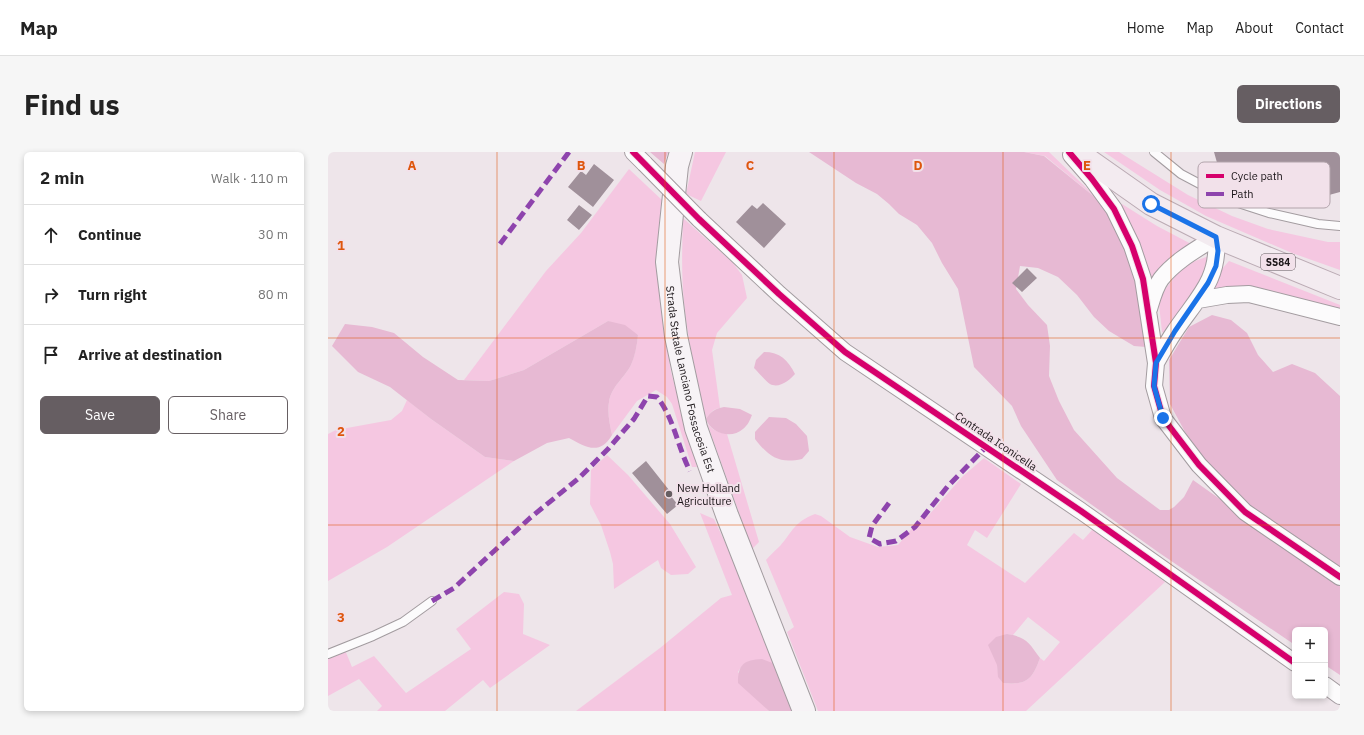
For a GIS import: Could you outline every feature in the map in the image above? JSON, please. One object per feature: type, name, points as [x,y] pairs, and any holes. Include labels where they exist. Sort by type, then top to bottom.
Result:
[{"type":"main road","name":"Strada Statale Lanciano Fossacesia Est","points":[[681,152],[677,166],[668,262],[676,336],[696,428],[727,515],[804,711]]},
{"type":"main road","name":"SS84","points":[[1077,152],[1151,204],[1216,237],[1340,288]]},
{"type":"street","name":"Contrada Iconicella","points":[[633,152],[699,219],[779,294],[845,352],[1081,511],[1294,663]]},
{"type":"street","points":[[1069,152],[1092,179],[1114,209],[1132,246],[1143,279],[1156,363],[1154,386],[1163,418],[1199,465],[1245,512],[1340,577]]},
{"type":"street","points":[[1148,312],[1160,280],[1175,265],[1216,237],[1218,251],[1216,266],[1208,283],[1198,300],[1175,331],[1156,363]]},
{"type":"street","points":[[1198,300],[1226,294],[1250,294],[1340,317]]},
{"type":"street","points":[[1328,687],[1340,696]]},
{"type":"lane","points":[[1154,152],[1181,174],[1198,183]]},
{"type":"lane","points":[[1254,208],[1318,224],[1340,226]]},
{"type":"lane","points":[[328,654],[404,622],[432,600]]},
{"type":"shaded area","points":[[650,152],[668,152],[664,164]]},
{"type":"shaded area","points":[[695,152],[726,152],[701,201],[686,194]]},
{"type":"shaded area","points":[[809,152],[1024,152],[1044,156],[1102,203],[1120,235],[1142,296],[1146,347],[1134,346],[1109,331],[1094,317],[1077,295],[1058,277],[1038,268],[1020,266],[1016,289],[1028,305],[1047,325],[1050,346],[1049,376],[1059,401],[1074,430],[1117,478],[1160,510],[1169,510],[1174,507],[1184,497],[1193,480],[1340,584],[1340,675],[1328,667],[1328,627],[1292,627],[1292,643],[1158,552],[1057,480],[1021,426],[1012,406],[974,367],[958,289],[932,243],[917,225],[899,214],[877,194],[856,183]]},
{"type":"shaded area","points":[[1024,152],[1049,152],[1102,203],[1045,156]]},
{"type":"shaded area","points":[[1104,152],[1119,152],[1198,200],[1198,208],[1215,208],[1232,216],[1268,229],[1328,242],[1340,242],[1340,270],[1292,253],[1206,216],[1160,190]]},
{"type":"shaded area","points":[[629,169],[663,201],[662,312],[671,372],[697,467],[692,467],[672,404],[667,397],[656,390],[637,401],[612,435],[608,410],[610,397],[615,387],[631,365],[636,350],[638,335],[608,321],[524,370],[489,381],[464,380],[546,271],[581,233]]},
{"type":"shaded area","points":[[1122,204],[1157,226],[1195,246],[1152,279],[1139,241],[1119,206]]},
{"type":"shaded area","points":[[683,218],[733,263],[742,275],[747,298],[717,333],[712,350],[720,408],[715,409],[706,419],[691,352],[685,311],[682,276]]},
{"type":"shaded area","points":[[1209,256],[1207,277],[1164,333],[1162,332],[1159,304],[1163,292],[1181,269],[1195,261]]},
{"type":"shaded area","points":[[1229,261],[1340,305],[1340,310],[1213,291],[1222,269]]},
{"type":"shaded area","points":[[1212,315],[1231,320],[1247,333],[1258,355],[1273,372],[1292,364],[1315,373],[1340,396],[1340,571],[1262,518],[1198,456],[1170,404],[1169,360],[1189,327]]},
{"type":"shaded area","points":[[608,321],[625,325],[638,335],[636,350],[631,365],[615,387],[610,397],[608,410],[612,435],[607,442],[597,448],[586,447],[569,438],[547,443],[514,461],[485,457],[431,419],[390,387],[358,372],[332,346],[345,324],[372,327],[394,333],[423,357],[458,380],[489,381],[524,370]]},
{"type":"shaded area","points":[[764,352],[779,355],[786,361],[795,374],[781,385],[770,384],[754,368],[756,360]]},
{"type":"shaded area","points":[[407,400],[485,457],[514,461],[387,547],[328,581],[328,434],[336,430],[391,420],[402,411]]},
{"type":"shaded area","points":[[724,407],[740,409],[752,415],[750,421],[743,429],[733,434],[717,431],[712,428],[706,419],[714,411]]},
{"type":"shaded area","points":[[769,417],[786,418],[796,424],[807,436],[809,451],[802,459],[787,461],[775,458],[770,455],[755,439],[755,432]]},
{"type":"shaded area","points":[[707,423],[716,431],[727,434],[759,542],[752,549]]},
{"type":"shaded area","points":[[607,455],[628,475],[670,524],[696,567],[688,574],[671,575],[661,568],[658,560],[614,589],[613,564],[610,552],[601,525],[590,504],[591,470]]},
{"type":"shaded area","points":[[984,458],[1021,484],[987,538],[975,530],[967,545],[1025,583],[1074,533],[1083,540],[1093,529],[1165,582],[1026,711],[818,711],[787,632],[794,627],[766,560],[780,546],[794,527],[802,520],[815,514],[821,516],[850,537],[878,547],[898,545],[924,514],[928,516],[962,477]],"holes":[[[1028,617],[1060,642],[1044,661],[1040,658],[1028,680],[1018,683],[1003,683],[998,671],[998,665],[1000,653],[1007,634],[1013,635]]]},
{"type":"shaded area","points":[[700,513],[714,519],[738,570],[775,664],[754,661],[745,664],[738,672],[761,703],[769,711],[576,711],[660,648],[721,598],[732,595]]},
{"type":"shaded area","points":[[504,592],[519,594],[524,604],[523,634],[550,645],[490,688],[483,680],[445,711],[377,711],[382,706],[359,679],[328,696],[328,658],[345,650],[352,667],[374,656],[406,693],[471,649],[456,629]]},
{"type":"shaded area","points":[[1007,634],[1023,639],[1033,648],[1040,658],[1031,676],[1028,680],[1023,682],[1003,683],[998,677],[997,665],[988,645],[996,637]]},
{"type":"shaded area","points":[[762,659],[775,664],[793,711],[769,711],[738,683],[739,671],[743,664],[751,660]]},
{"type":"building","points":[[1214,152],[1340,152],[1340,192],[1330,195],[1330,162],[1217,162]]},
{"type":"building","points":[[594,164],[614,180],[593,207],[568,187],[581,171],[586,175]]},
{"type":"building","points":[[763,203],[786,224],[764,248],[736,222],[752,205],[757,209]]},
{"type":"building","points":[[579,205],[592,215],[579,230],[567,220]]},
{"type":"building","points":[[1027,268],[1037,278],[1022,292],[1012,283]]},
{"type":"building","points":[[646,461],[669,490],[667,491],[678,505],[667,514],[632,473]]},
{"type":"marked path","points":[[500,244],[569,152]]},
{"type":"marked path","points":[[432,601],[454,588],[530,518],[579,478],[608,449],[634,419],[648,396],[657,397],[663,405],[668,414],[690,471]]},
{"type":"marked path","points":[[889,503],[872,526],[869,538],[880,544],[896,541],[915,527],[948,486],[986,447]]},
{"type":"cycle path","points":[[633,152],[699,219],[779,294],[845,352],[1081,511],[1292,661]]},
{"type":"cycle path","points":[[1069,152],[1092,179],[1114,209],[1132,246],[1143,279],[1156,363],[1154,386],[1163,418],[1199,465],[1245,512],[1340,577]]},
{"type":"place","name":"New Holland Agriculture","points":[[669,494]]},
{"type":"route","points":[[1151,204],[1216,237],[1218,251],[1216,266],[1208,283],[1198,300],[1175,331],[1156,363],[1154,386],[1163,418]]}]
